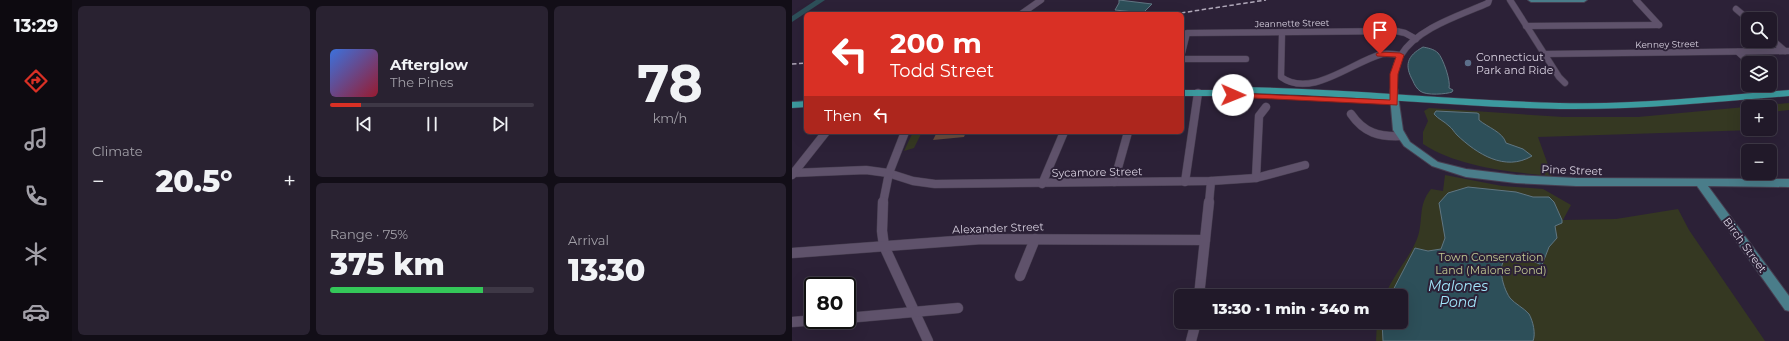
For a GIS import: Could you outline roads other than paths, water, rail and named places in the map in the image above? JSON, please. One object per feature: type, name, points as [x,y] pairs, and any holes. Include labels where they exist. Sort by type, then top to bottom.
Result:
[{"type":"highway","points":[[1184,93],[1227,93],[1233,95],[1591,106],[1649,104],[1789,93]]},
{"type":"highway","points":[[1394,100],[1525,111],[1610,112],[1670,110],[1789,100]]},
{"type":"highway","points":[[793,106],[804,104]]},
{"type":"main road","points":[[1531,0],[1584,0]]},
{"type":"main road","name":"Pine Street","points":[[1394,100],[1398,130],[1407,144],[1435,164],[1466,173],[1516,179],[1576,182],[1789,184]]},
{"type":"main road","name":"Birch Street","points":[[1701,184],[1789,306]]},
{"type":"street","points":[[1024,12],[1041,0]]},
{"type":"street","points":[[1394,100],[1394,74],[1400,55],[1416,39],[1431,30],[1488,3],[1489,0]]},
{"type":"street","points":[[1510,0],[1559,78],[1565,83]]},
{"type":"street","points":[[1526,26],[1659,25],[1636,0]]},
{"type":"street","points":[[1736,9],[1741,13]]},
{"type":"street","name":"Jeannette Street","points":[[1184,45],[1187,33],[1396,31],[1405,33],[1416,39]]},
{"type":"street","points":[[1282,32],[1281,77],[1284,81],[1290,83],[1316,81],[1331,77],[1380,54],[1400,55]]},
{"type":"street","points":[[1777,43],[1787,51]]},
{"type":"street","name":"Kenney Street","points":[[1545,54],[1787,51]]},
{"type":"street","points":[[1738,52],[1742,56]]},
{"type":"street","points":[[1184,59],[1246,59]]},
{"type":"street","points":[[1185,182],[1198,93]]},
{"type":"street","points":[[1256,178],[1259,116],[1266,107]]},
{"type":"street","points":[[1351,114],[1357,124],[1371,133],[1382,137],[1401,136]]},
{"type":"street","points":[[793,174],[824,134]]},
{"type":"street","points":[[904,134],[888,173],[880,221],[884,246],[928,341]]},
{"type":"street","points":[[1042,184],[1063,134]]},
{"type":"street","points":[[1114,182],[1127,134]]},
{"type":"street","name":"Sycamore Street","points":[[793,174],[866,170],[888,173],[913,181],[936,184],[1185,182],[1256,178],[1305,165]]},
{"type":"street","points":[[1200,289],[1211,181]]},
{"type":"street","name":"Alexander Street","points":[[792,253],[982,239],[1205,240]]},
{"type":"street","points":[[1020,276],[1035,239]]},
{"type":"street","points":[[856,317],[958,308]]},
{"type":"street","points":[[792,322],[804,321]]},
{"type":"street","points":[[1192,341],[1195,329]]},
{"type":"water","points":[[1119,0],[1152,4],[1144,12],[1134,12],[1115,10]]},
{"type":"water","points":[[1423,47],[1435,51],[1440,56],[1448,75],[1449,88],[1453,90],[1452,92],[1427,94],[1420,91],[1416,86],[1410,75],[1408,66],[1410,57]]},
{"type":"water","points":[[1436,111],[1477,113],[1479,114],[1479,120],[1502,136],[1506,143],[1523,149],[1532,156],[1512,162],[1492,159],[1473,149],[1434,114]]},
{"type":"water","name":"Malones Pond","points":[[1468,187],[1516,192],[1533,197],[1549,197],[1554,202],[1562,223],[1555,226],[1557,238],[1549,247],[1542,265],[1519,256],[1509,257],[1504,260],[1501,272],[1504,287],[1510,298],[1529,314],[1533,324],[1533,341],[1383,341],[1382,329],[1408,329],[1408,289],[1394,289],[1415,248],[1428,251],[1441,249],[1445,238],[1439,203],[1448,193]]},
{"type":"waterway","points":[[792,20],[821,0]]},
{"type":"railway","points":[[1184,12],[1266,0]]},
{"type":"railway","points":[[792,64],[804,63]]},
{"type":"place","name":"Connecticut Park and Ride","points":[[1468,63]]},
{"type":"park label","name":"Town Conservation Land (Malone Pond)","points":[[1491,263]]}]
